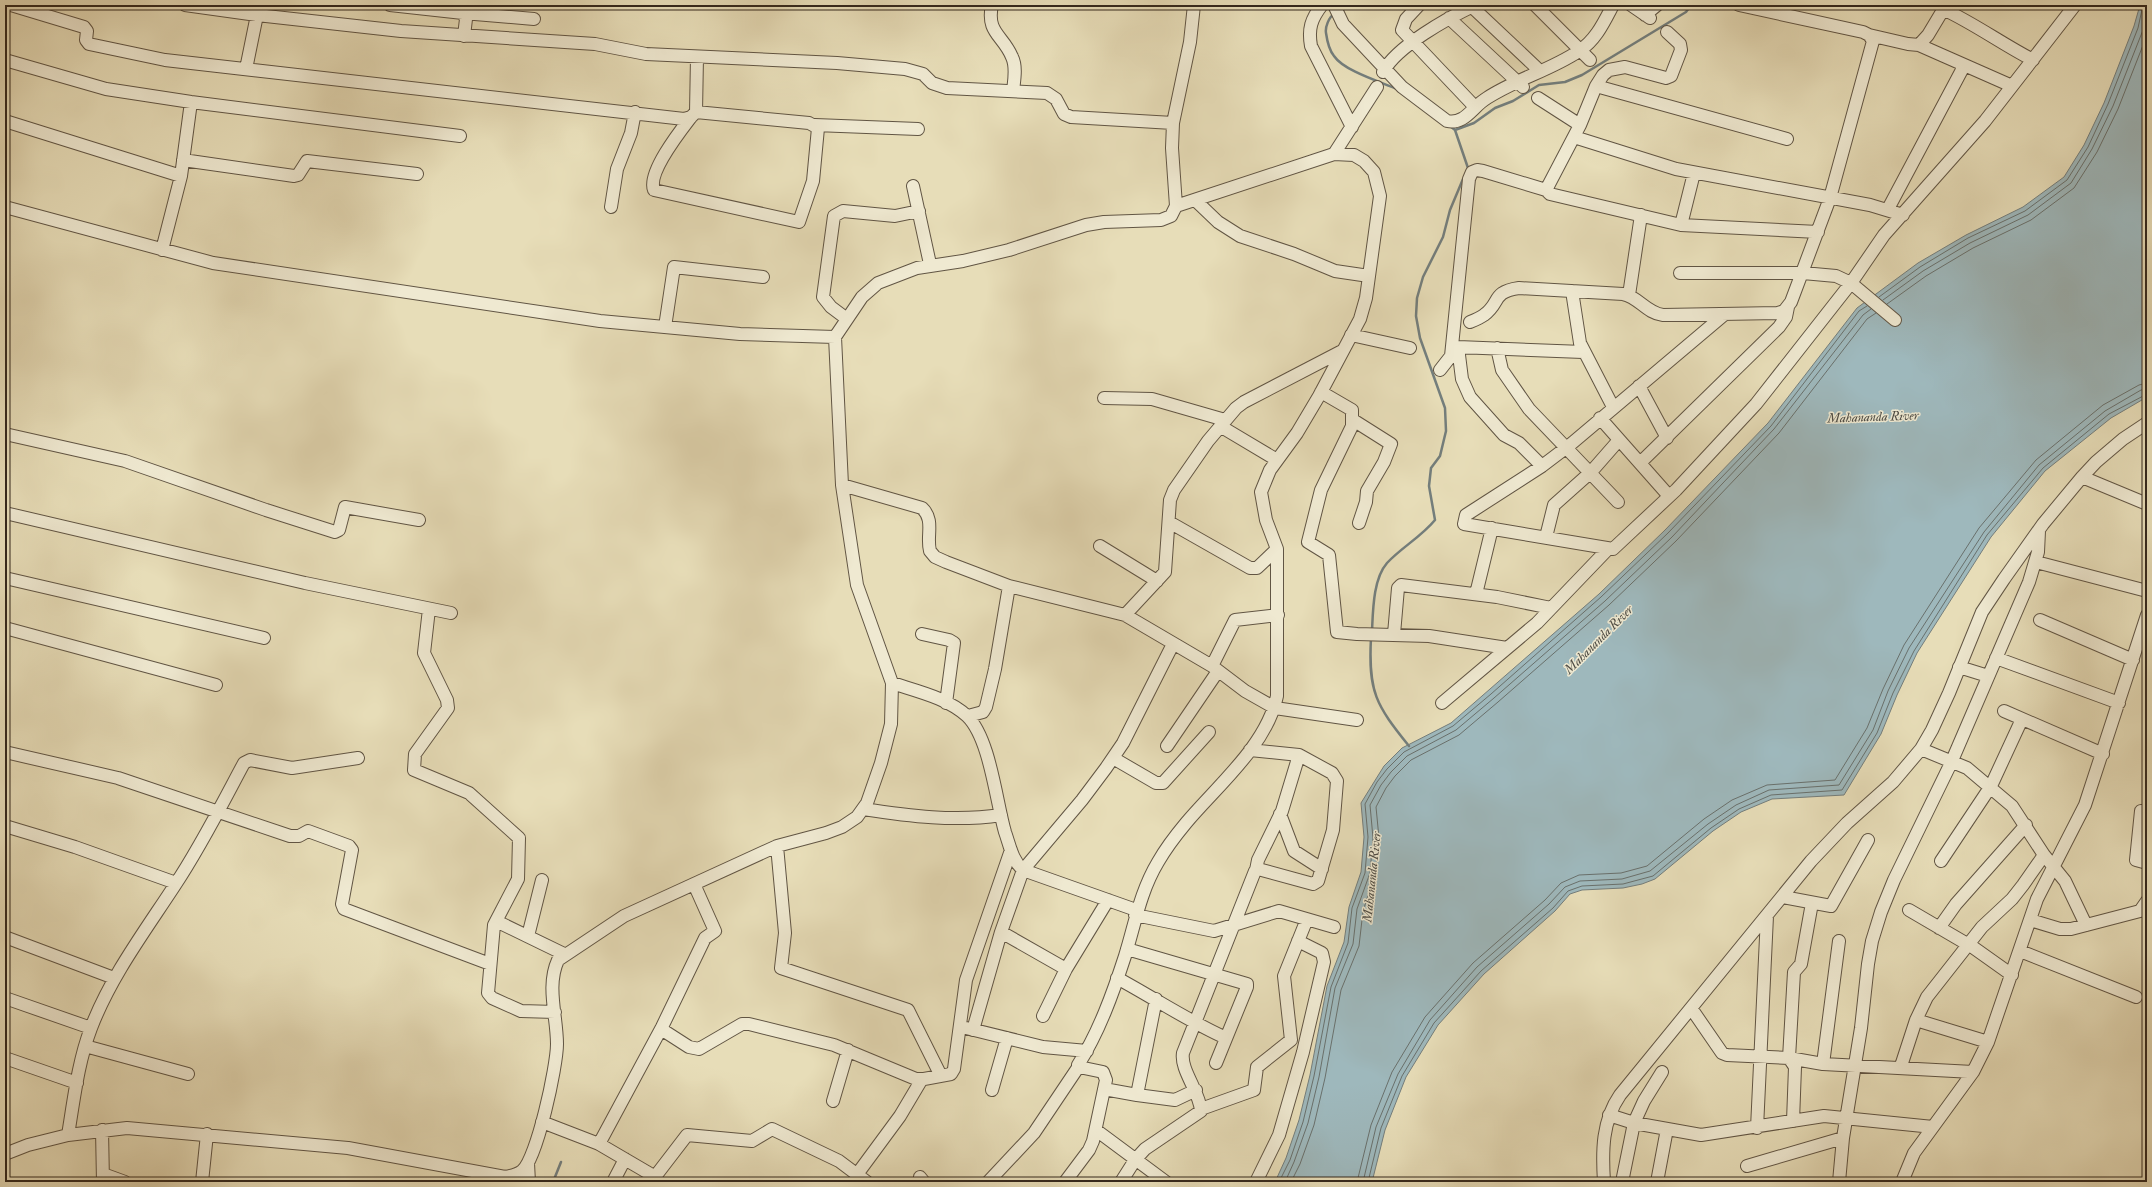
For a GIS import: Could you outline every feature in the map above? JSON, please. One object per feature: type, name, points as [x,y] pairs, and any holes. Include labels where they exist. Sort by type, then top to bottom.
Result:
[{"type":"street","points":[[10,5],[84,27],[87,31],[87,42],[95,46],[165,60],[635,112],[684,119],[693,114],[815,125],[918,130]]},
{"type":"street","points":[[185,5],[257,15],[401,31],[594,44],[646,54],[837,63],[905,69],[923,74],[932,83],[947,88],[1047,93],[1053,95],[1064,114],[1071,117],[1173,123]]},
{"type":"street","points":[[390,5],[534,19]]},
{"type":"street","points":[[992,5],[990,14],[991,26],[1013,58],[1013,91]]},
{"type":"street","points":[[529,1182],[528,1164],[542,1122],[556,1059],[555,1012],[552,984],[553,970],[558,960],[564,954],[624,916],[777,846],[826,833],[842,827],[857,817],[864,809],[881,763],[891,724],[892,683],[857,586],[842,485],[835,337],[862,297],[878,283],[930,264],[963,261],[1009,250],[1086,225],[1104,222],[1161,220],[1171,216],[1176,206],[1172,148],[1173,123],[1190,42],[1194,5]]},
{"type":"street","points":[[1322,5],[1314,15],[1310,25],[1309,34],[1311,46],[1352,126]]},
{"type":"street","points":[[1419,5],[1403,25],[1402,30],[1412,43],[1475,107]]},
{"type":"street","points":[[1384,70],[1395,56],[1412,43],[1449,18],[1472,5],[1540,70]]},
{"type":"street","points":[[1535,5],[1590,60]]},
{"type":"street","points":[[1336,11],[1384,70],[1447,121],[1456,122],[1462,120],[1486,98],[1520,84],[1540,70],[1580,51],[1598,33],[1613,5]]},
{"type":"street","points":[[1631,5],[1648,17],[1657,5]]},
{"type":"street","points":[[1739,5],[1772,9],[1863,32],[1869,35],[1919,45],[2012,86]]},
{"type":"street","points":[[1725,314],[1542,466],[1465,515],[1465,524],[1546,536],[1613,549],[1669,496],[1756,404],[1851,283],[1876,245],[1985,121],[2075,5]]},
{"type":"street","points":[[1919,45],[1928,36],[1944,7],[1972,23],[1995,40],[2033,60]]},
{"type":"street","points":[[463,13],[466,19],[464,36]]},
{"type":"street","points":[[246,69],[257,15]]},
{"type":"street","points":[[1449,18],[1520,84]]},
{"type":"street","points":[[1546,190],[1580,125],[1602,73],[1625,66],[1666,78],[1671,76],[1681,50],[1680,44],[1667,32]]},
{"type":"street","points":[[1640,463],[1779,327],[1786,317],[1788,308],[1803,273],[1830,198],[1873,41],[1869,35]]},
{"type":"street","points":[[697,57],[693,114],[663,156],[653,182],[654,190],[798,222],[801,220],[815,171],[819,135],[818,128],[815,125]]},
{"type":"street","points":[[5,60],[106,89],[191,102],[460,136]]},
{"type":"street","points":[[1888,209],[1964,66]]},
{"type":"street","points":[[1596,86],[1787,139]]},
{"type":"street","points":[[1334,154],[1377,87]]},
{"type":"street","points":[[1538,98],[1580,125]]},
{"type":"street","points":[[162,250],[181,176],[191,102]]},
{"type":"street","points":[[611,207],[617,169],[631,133],[635,112]]},
{"type":"street","points":[[5,121],[181,176]]},
{"type":"street","points":[[1574,136],[1654,162],[1694,173],[1888,209],[1903,215]]},
{"type":"street","points":[[988,1182],[1034,1133],[1079,1066],[1087,1051],[1117,978],[1127,949],[1136,912],[1149,879],[1168,846],[1186,822],[1250,750],[1275,708],[1277,696],[1277,549],[1266,520],[1261,492],[1270,470],[1297,433],[1321,392],[1363,310],[1380,196],[1378,183],[1374,172],[1364,161],[1354,155],[1334,154],[1176,206]]},
{"type":"street","points":[[183,160],[294,176],[298,175],[307,161],[417,174]]},
{"type":"street","points":[[1542,466],[1519,442],[1504,435],[1470,397],[1462,379],[1454,352],[1469,179],[1472,172],[1477,170],[1483,171],[1546,190],[1550,194],[1682,225],[1818,232]]},
{"type":"street","points":[[1682,225],[1694,173]]},
{"type":"street","points":[[913,186],[930,264]]},
{"type":"street","points":[[1195,200],[1218,222],[1240,236],[1294,254],[1335,271],[1369,276]]},
{"type":"street","points":[[5,207],[162,250],[228,265],[600,321],[740,334],[835,337]]},
{"type":"street","points":[[846,319],[831,307],[823,297],[834,216],[843,211],[895,216],[919,211]]},
{"type":"street","points":[[1629,295],[1642,215]]},
{"type":"street","points":[[665,327],[673,270],[676,267],[763,277]]},
{"type":"street","points":[[1680,273],[1803,273],[1836,276],[1851,283],[1895,320]]},
{"type":"street","points":[[1470,322],[1485,315],[1498,295],[1509,289],[1519,288],[1629,295],[1655,314],[1778,313],[1788,308]]},
{"type":"street","points":[[1572,291],[1580,344],[1613,407]]},
{"type":"street","points":[[1351,335],[1410,348]]},
{"type":"street","points":[[1497,348],[1502,370],[1529,409],[1591,472],[1618,502]]},
{"type":"street","points":[[1440,370],[1454,352],[1497,348],[1584,352]]},
{"type":"street","points":[[1124,615],[1164,574],[1167,566],[1170,500],[1178,482],[1223,423],[1244,402],[1342,351]]},
{"type":"street","points":[[1639,386],[1667,438]]},
{"type":"street","points":[[1321,392],[1352,410],[1353,420],[1352,426],[1321,490],[1308,542],[1310,545],[1329,555],[1338,632],[1429,636],[1507,648]]},
{"type":"street","points":[[1104,398],[1152,399],[1223,423],[1277,460]]},
{"type":"street","points":[[1600,418],[1669,496]]},
{"type":"street","points":[[1353,420],[1391,444],[1383,464],[1367,491],[1366,502],[1359,523]]},
{"type":"street","points":[[1604,1182],[1603,1160],[1605,1129],[1609,1115],[1620,1095],[1811,861],[1847,823],[1893,782],[1921,749],[1944,706],[1982,612],[2039,531],[2082,477],[2096,462],[2123,439],[2147,423]]},
{"type":"street","points":[[5,434],[125,460],[266,510],[335,532],[339,530],[345,507],[419,520]]},
{"type":"street","points":[[1546,536],[1554,505],[1591,472],[1619,440]]},
{"type":"street","points":[[2082,477],[2147,504]]},
{"type":"street","points":[[842,485],[922,508],[928,515],[930,521],[929,548],[931,554],[946,562],[1009,586],[1124,615],[1215,669],[1245,691],[1275,708],[1357,720]]},
{"type":"street","points":[[5,513],[305,583],[451,614]]},
{"type":"street","points":[[1169,522],[1250,568],[1257,568],[1277,549]]},
{"type":"street","points":[[1476,594],[1492,528]]},
{"type":"street","points":[[1839,1182],[1843,1138],[1847,1120],[1872,941],[1881,912],[1894,880],[1951,763],[2036,562],[2039,531]]},
{"type":"street","points":[[1100,546],[1157,581]]},
{"type":"street","points":[[1442,703],[1507,648],[1551,608],[1608,549]]},
{"type":"street","points":[[2036,562],[2147,591]]},
{"type":"street","points":[[5,578],[264,638]]},
{"type":"street","points":[[1394,634],[1400,585],[1476,594],[1551,608]]},
{"type":"street","points":[[968,716],[983,712],[986,707],[995,669],[1009,586]]},
{"type":"street","points":[[429,609],[424,652],[447,700],[448,708],[416,754],[414,770],[471,794],[518,838],[518,879],[496,921],[492,934],[488,993],[492,998],[521,1011],[555,1012]]},
{"type":"street","points":[[1902,1182],[1914,1153],[1974,1072],[1988,1042],[2037,899],[2073,832],[2085,805],[2103,754],[2147,615]]},
{"type":"street","points":[[1167,746],[1215,669],[1235,620],[1278,616]]},
{"type":"street","points":[[2040,620],[2133,660]]},
{"type":"street","points":[[5,628],[216,685]]},
{"type":"street","points":[[922,634],[949,640],[954,643],[946,703]]},
{"type":"street","points":[[973,1030],[1001,932],[1023,870],[1050,836],[1082,800],[1123,743],[1173,644]]},
{"type":"street","points":[[1996,658],[2119,703]]},
{"type":"street","points":[[1959,667],[1988,676]]},
{"type":"street","points":[[892,683],[946,703],[968,716],[980,737],[989,760],[1000,815],[1015,860],[1023,870],[1108,900],[1136,912],[1211,931],[1279,911],[1334,927]]},
{"type":"street","points":[[2004,711],[2103,754]]},
{"type":"street","points":[[1941,861],[1991,786],[2022,719]]},
{"type":"street","points":[[1113,758],[1156,783],[1163,783],[1209,732]]},
{"type":"street","points":[[1921,749],[1951,763],[1967,768],[1991,786],[2012,806],[2044,854],[2054,865],[2072,892],[2086,925]]},
{"type":"street","points":[[1250,750],[1300,755],[1332,773],[1337,781],[1333,830],[1318,882],[1314,884],[1256,870]]},
{"type":"street","points":[[5,752],[118,778],[293,837],[308,831],[350,847],[352,850],[342,904],[344,909],[490,964]]},
{"type":"street","points":[[1121,1182],[1135,1160],[1145,1149],[1201,1112],[1196,1090],[1182,1058],[1232,926],[1256,870],[1258,860],[1280,814],[1300,755]]},
{"type":"street","points":[[68,1135],[85,1046],[91,1028],[114,978],[176,883],[218,812],[244,763],[248,760],[292,768],[358,758]]},
{"type":"street","points":[[864,809],[910,816],[975,819],[1000,815]]},
{"type":"street","points":[[2141,811],[2136,860],[2147,863]]},
{"type":"street","points":[[1280,814],[1294,850],[1322,869]]},
{"type":"street","points":[[1939,928],[1956,904],[2026,825]]},
{"type":"street","points":[[5,826],[75,847],[176,883]]},
{"type":"street","points":[[1783,897],[1828,906],[1832,905],[1868,840]]},
{"type":"street","points":[[777,846],[785,933],[782,968],[908,1010],[941,1076]]},
{"type":"street","points":[[661,1029],[689,1047],[700,1049],[746,1024],[801,1035],[848,1050],[916,1079],[951,1074],[954,1069],[966,980],[1011,850]]},
{"type":"street","points":[[1901,1066],[1916,1020],[1927,997],[1967,944],[1982,927],[2012,899],[2044,854]]},
{"type":"street","points":[[528,936],[542,880]]},
{"type":"street","points":[[599,1144],[661,1029],[705,938],[715,930],[694,884]]},
{"type":"street","points":[[1043,1016],[1066,969],[1108,900]]},
{"type":"street","points":[[2030,920],[2064,930],[2140,911],[2147,901]]},
{"type":"street","points":[[1793,1121],[1796,1067],[1789,1058],[1794,972],[1801,964],[1812,903]]},
{"type":"street","points":[[1909,910],[1967,944],[2012,975]]},
{"type":"street","points":[[1757,1128],[1767,916]]},
{"type":"street","points":[[1201,1109],[1252,1092],[1256,1087],[1258,1067],[1291,1040],[1284,976],[1308,919]]},
{"type":"street","points":[[496,921],[564,954]]},
{"type":"street","points":[[1001,932],[1066,969]]},
{"type":"street","points":[[5,937],[114,978]]},
{"type":"street","points":[[1256,1182],[1279,1135],[1303,1052],[1324,962],[1322,953],[1298,941]]},
{"type":"street","points":[[1823,1064],[1838,941]]},
{"type":"street","points":[[1127,949],[1246,983],[1248,986],[1216,1063]]},
{"type":"street","points":[[2020,951],[2136,997]]},
{"type":"street","points":[[1117,978],[1156,999],[1194,1023],[1226,1038]]},
{"type":"street","points":[[5,998],[91,1028]]},
{"type":"street","points":[[1137,1095],[1156,999]]},
{"type":"street","points":[[1691,1008],[1722,1053],[1727,1055],[1789,1058],[1823,1064],[1901,1066],[1974,1072]]},
{"type":"street","points":[[1916,1020],[1988,1042]]},
{"type":"street","points":[[959,1026],[1043,1047],[1087,1051]]},
{"type":"street","points":[[992,1090],[1007,1038]]},
{"type":"street","points":[[85,1046],[188,1074]]},
{"type":"street","points":[[833,1101],[848,1050]]},
{"type":"street","points":[[5,1058],[77,1083]]},
{"type":"street","points":[[1065,1182],[1089,1150],[1096,1130],[1106,1076],[1103,1072],[1079,1066]]},
{"type":"street","points":[[1622,1182],[1634,1123],[1644,1101],[1662,1072]]},
{"type":"street","points":[[858,1174],[900,1116],[922,1079]]},
{"type":"street","points":[[1104,1089],[1175,1100],[1196,1090]]},
{"type":"street","points":[[1609,1115],[1634,1123],[1701,1135],[1757,1128],[1827,1116],[1847,1120],[1933,1127]]},
{"type":"street","points":[[542,1122],[599,1144],[625,1159],[654,1180],[687,1135],[752,1141],[772,1129],[839,1161],[867,1182]]},
{"type":"street","points":[[5,1154],[28,1145],[68,1135],[127,1128],[208,1134],[348,1148],[505,1177],[522,1171],[528,1164]]},
{"type":"street","points":[[1656,1182],[1667,1129]]},
{"type":"street","points":[[102,1130],[103,1178],[125,1182]]},
{"type":"street","points":[[1096,1130],[1158,1180]]},
{"type":"street","points":[[202,1182],[208,1134]]},
{"type":"street","points":[[1747,1166],[1843,1138]]},
{"type":"street","points":[[613,1182],[625,1159]]},
{"type":"water","name":"Mahananda River","points":[[2140,5],[2147,5],[2147,397],[2111,418],[2045,471],[1991,537],[1917,653],[1897,695],[1881,734],[1844,795],[1772,799],[1741,812],[1713,831],[1655,879],[1642,884],[1623,888],[1582,890],[1570,894],[1555,911],[1484,974],[1438,1025],[1406,1077],[1385,1130],[1372,1182],[1275,1182],[1286,1158],[1299,1120],[1310,1075],[1327,986],[1344,942],[1349,907],[1361,872],[1364,837],[1361,803],[1384,766],[1402,748],[1451,723],[1599,594],[1665,530],[1768,423],[1857,308],[1918,263],[1966,235],[2023,207],[2064,177],[2084,145],[2104,103],[2134,26]]},
{"type":"waterway","points":[[1340,10],[1359,5]]},
{"type":"waterway","points":[[1455,130],[1474,123],[1495,108],[1513,101],[1539,85],[1565,82],[1582,75],[1686,12],[1691,5]]},
{"type":"waterway","points":[[1334,14],[1329,20],[1326,31],[1328,45],[1334,56],[1354,71],[1397,89]]},
{"type":"waterway","points":[[1450,126],[1455,130],[1468,168],[1467,171]]},
{"type":"waterway","points":[[1372,631],[1376,586],[1382,570],[1393,557],[1424,532],[1435,520],[1429,486],[1431,468],[1440,456],[1446,431],[1445,408],[1420,338],[1416,316],[1417,298],[1423,277],[1443,237],[1450,210],[1463,179]]},
{"type":"waterway","points":[[1371,638],[1371,672],[1376,697],[1389,719],[1409,746]]},
{"type":"waterway","points":[[553,1182],[561,1162]]}]
